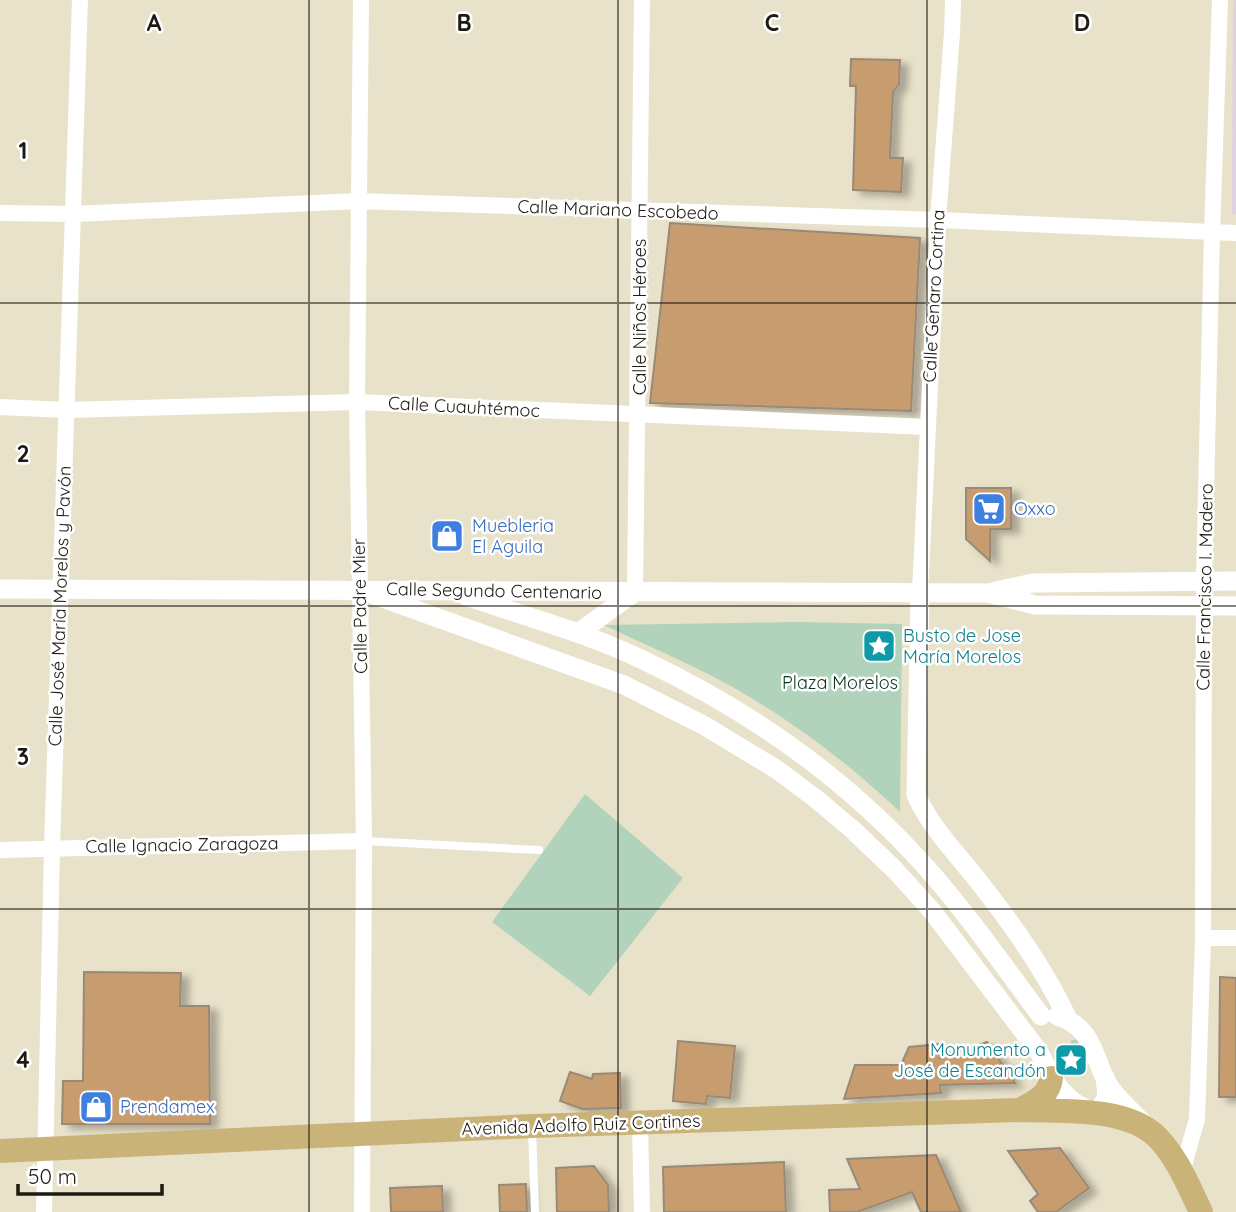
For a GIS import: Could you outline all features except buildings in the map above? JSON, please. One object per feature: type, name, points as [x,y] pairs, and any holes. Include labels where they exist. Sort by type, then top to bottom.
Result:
[{"type":"main road","points":[[1020,1110],[1044,1096],[1050,1087],[1051,1078]]},
{"type":"main road","name":"Avenida Adolfo Ruiz Cortines","points":[[0,1151],[532,1126],[1020,1110],[1097,1113],[1131,1122],[1156,1137]]},
{"type":"main road","points":[[1156,1137],[1182,1172],[1201,1212]]},
{"type":"street","name":"Calle José María Morelos y Pavón","points":[[44,1212],[52,847],[80,0]]},
{"type":"street","name":"Calle Padre Mier","points":[[361,0],[357,402],[364,841],[362,1212]]},
{"type":"street","name":"Calle Niños Héroes","points":[[635,592],[642,0]]},
{"type":"street","name":"Calle Genaro Cortina","points":[[920,593],[938,220],[953,33],[953,0]]},
{"type":"street","name":"Calle Francisco I. Madero","points":[[1182,1172],[1197,1119],[1203,938],[1204,581],[1220,0]]},
{"type":"street","name":"Calle Mariano Escobedo","points":[[0,213],[74,214],[358,201],[938,220],[1236,233]]},
{"type":"street","name":"Calle Cuauhtémoc","points":[[0,407],[67,410],[357,402],[927,427]]},
{"type":"street","name":"Calle Segundo Centenario","points":[[0,589],[988,593],[1033,583],[1236,581]]},
{"type":"street","points":[[360,590],[624,685],[705,726],[763,762],[815,798],[895,870],[932,911],[1039,1052],[1051,1078],[1072,1102],[1097,1113],[1107,1097],[1105,1077]]},
{"type":"street","points":[[448,590],[578,633],[645,661],[778,736],[828,774],[879,819],[925,866],[972,921],[1041,1016]]},
{"type":"street","points":[[578,633],[635,592]]},
{"type":"street","points":[[920,593],[916,795],[926,816],[1013,928],[1055,994],[1068,1020],[1089,1041],[1111,1089],[1156,1137]]},
{"type":"street","name":"Calle Segundo Centenario","points":[[988,593],[1035,605],[1236,606]]},
{"type":"street","points":[[763,762],[778,736]]},
{"type":"street","name":"Calle Ignacio Zaragoza","points":[[0,850],[364,841]]},
{"type":"street","points":[[1203,938],[1236,938]]},
{"type":"street","points":[[1041,1016],[1054,1015],[1068,1020]]},
{"type":"street","points":[[1039,1052],[1037,1029],[1041,1016]]},
{"type":"street","points":[[640,1124],[642,1212]]},
{"type":"lane","points":[[364,841],[539,850]]},
{"type":"lane","points":[[532,1126],[535,1212]]},
{"type":"shaded area","points":[[1233,0],[1236,0],[1236,214],[1232,214]]},
{"type":"green space","name":"Plaza Morelos","points":[[800,622],[902,624],[900,812],[833,754],[761,704],[697,668],[604,625]]},
{"type":"green space","points":[[585,794],[683,878],[590,996],[492,922]]},
{"type":"green space","points":[[1080,1039],[1089,1056],[1083,1062],[1075,1063],[1067,1056],[1066,1049],[1072,1040]]},
{"type":"place","name":"Oxxo","points":[[989,509]]},
{"type":"place","name":"Muebleria El Aguila","points":[[447,536]]},
{"type":"place","name":"Busto de Jose María Morelos","points":[[879,646]]},
{"type":"place","name":"Monumento a José de Escandón","points":[[1071,1060]]},
{"type":"place","name":"Prendamex","points":[[96,1107]]}]
